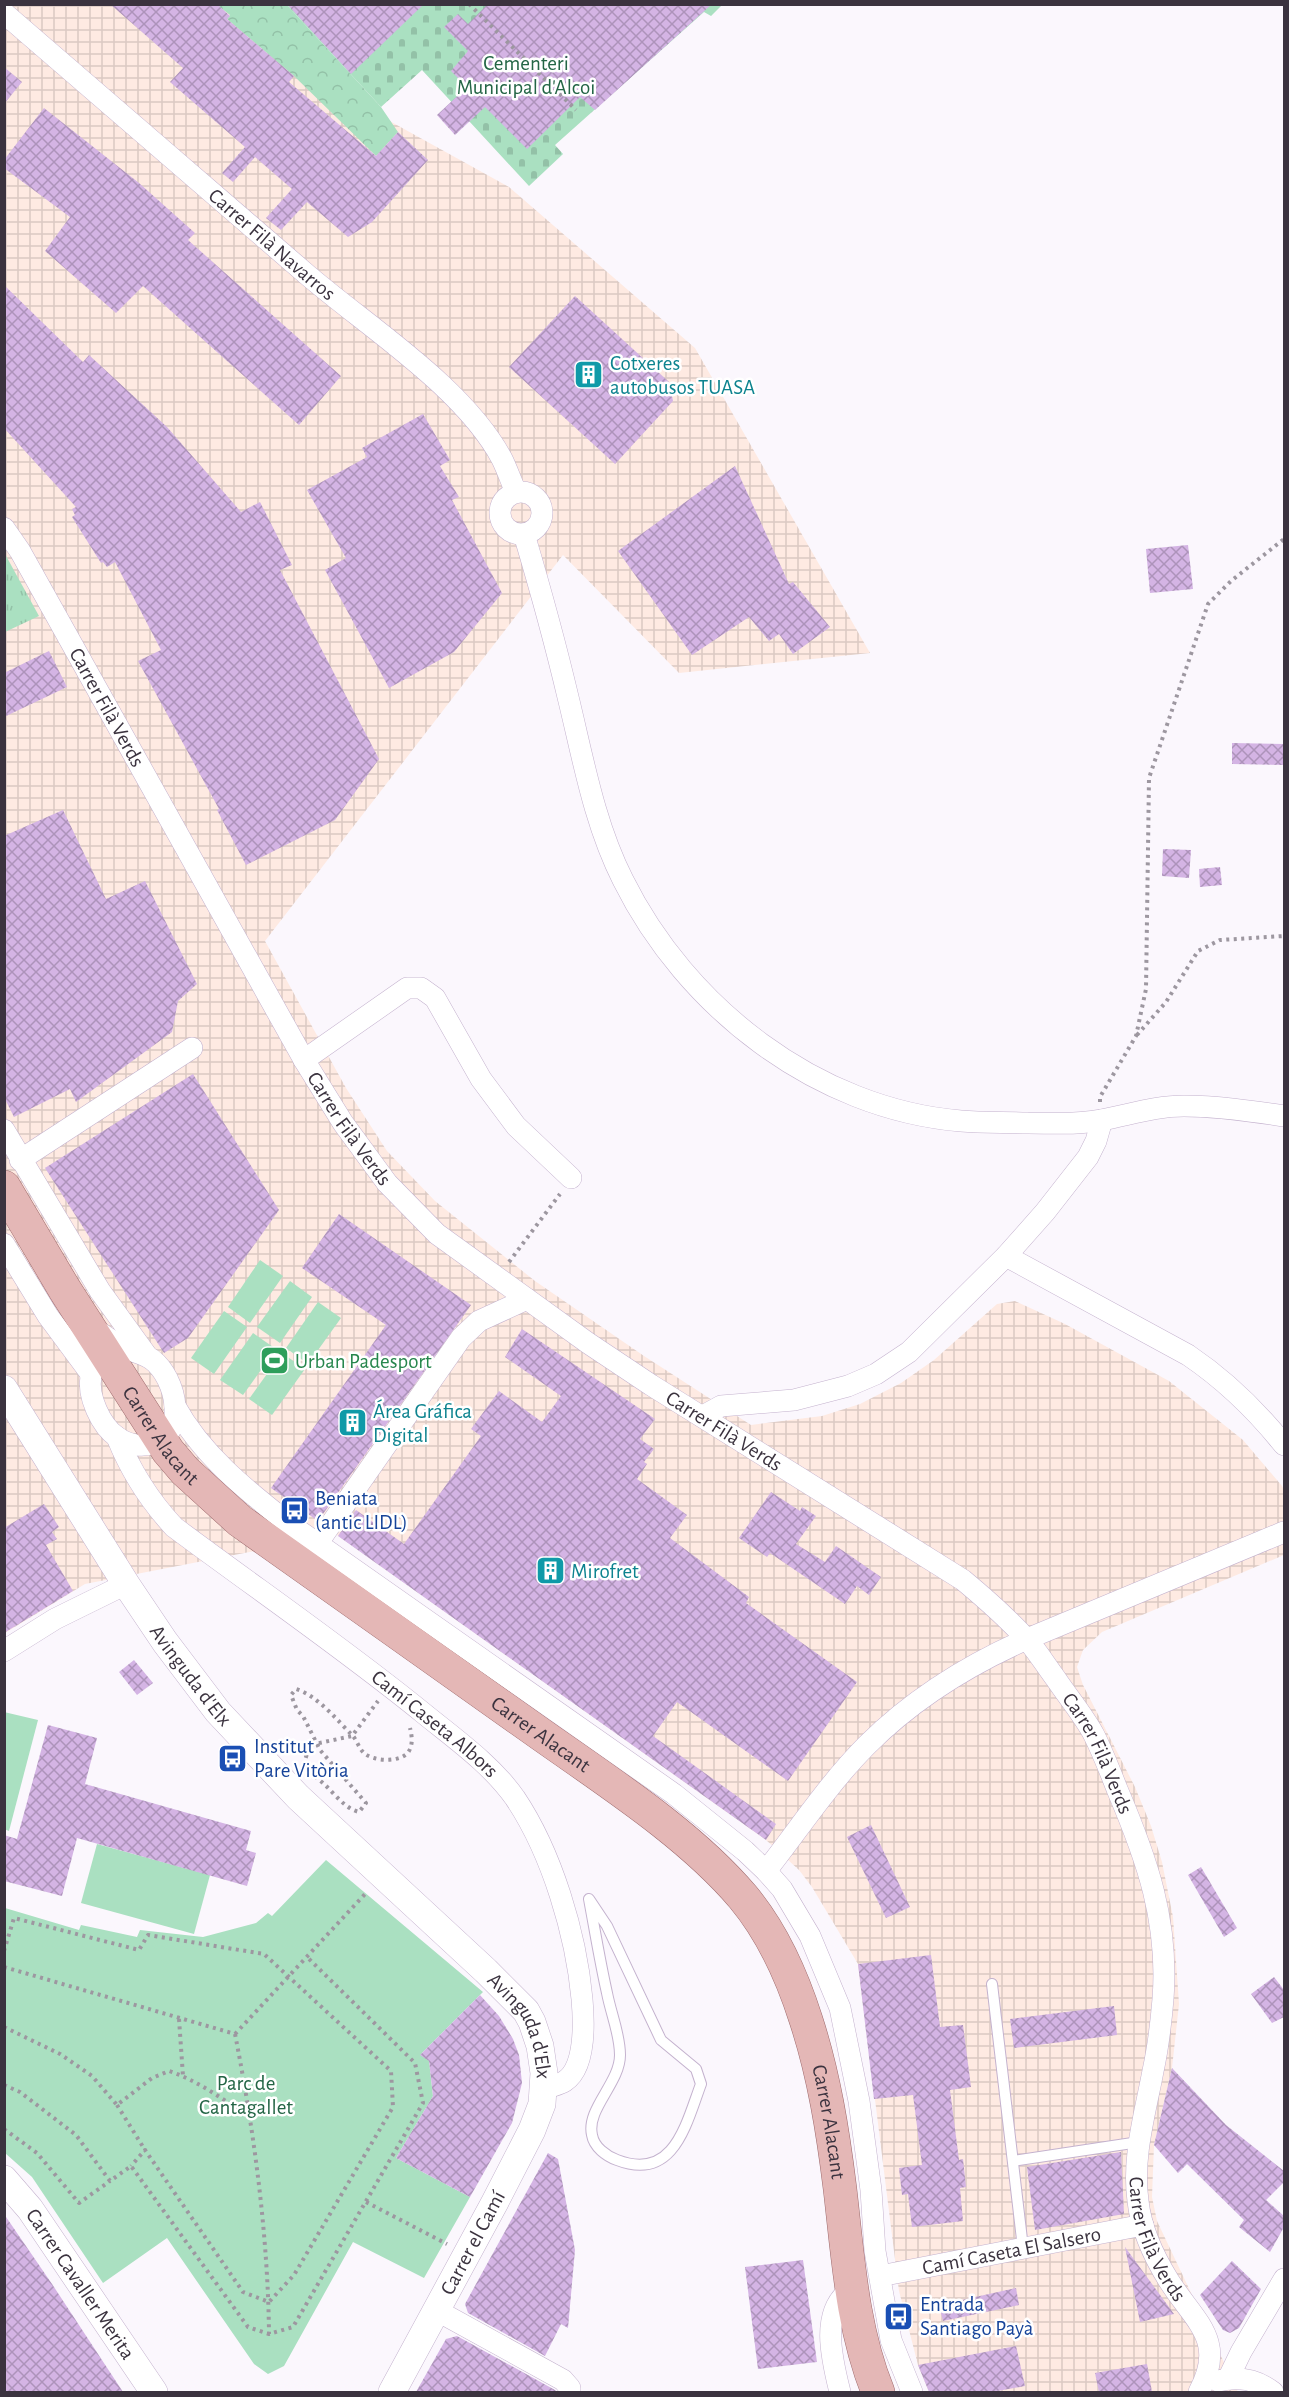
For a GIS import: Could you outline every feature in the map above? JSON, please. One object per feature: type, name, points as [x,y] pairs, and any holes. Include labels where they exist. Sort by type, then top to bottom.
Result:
[{"type":"main road","name":"Carrer Alacant","points":[[12,1174],[107,1359],[163,1427],[185,1471],[240,1521],[649,1813],[692,1847],[743,1897],[761,1921],[779,1952],[801,2002],[814,2043],[866,2282],[864,2352],[878,2392]]},
{"type":"street","name":"Carrer Filà Navarros","points":[[4,13],[327,292],[404,352],[443,387],[493,444],[516,492]]},
{"type":"street","points":[[516,492],[535,497],[542,509],[542,516],[536,528],[524,534],[511,532],[502,523],[500,517],[502,504],[516,492]]},
{"type":"street","name":"Carrer Filà Verds","points":[[4,528],[20,551],[304,1060],[343,1123],[387,1183],[437,1234],[588,1343],[963,1580],[993,1605],[1027,1640],[1094,1734],[1142,1848],[1160,1915],[1164,1944],[1163,1998],[1154,2070],[1138,2142],[1136,2183],[1143,2225],[1157,2262],[1208,2338],[1209,2367],[1199,2392]]},
{"type":"street","points":[[524,534],[555,640],[598,819],[622,878],[639,909],[672,956],[703,994],[762,1044],[789,1062],[844,1091],[902,1112],[963,1121],[1074,1124],[1182,1106],[1221,1108],[1284,1116]]},
{"type":"street","points":[[304,1060],[407,988],[421,988],[435,998],[481,1079],[516,1126],[571,1178]]},
{"type":"street","points":[[12,1174],[192,1048]]},
{"type":"street","points":[[703,1416],[721,1406],[794,1400],[824,1394],[876,1374],[926,1337],[1006,1256],[1060,1194],[1088,1157],[1096,1141],[1102,1120]]},
{"type":"street","name":"Carrer Alacant","points":[[4,1130],[12,1174],[169,1382],[163,1427],[188,1430],[250,1493],[317,1544],[674,1794],[766,1870],[792,1904],[810,1936],[840,2008],[859,2101],[866,2282],[912,2392]]},
{"type":"street","name":"Carrer Alacant","points":[[4,1244],[48,1316],[107,1359]]},
{"type":"street","points":[[1006,1256],[1188,1355],[1211,1370],[1246,1402],[1284,1445]]},
{"type":"street","points":[[317,1544],[461,1338],[479,1321],[527,1299]]},
{"type":"street","points":[[107,1359],[148,1357]]},
{"type":"street","name":"Camí Caseta Albors","points":[[107,1359],[90,1389],[94,1403],[106,1426],[117,1437],[133,1472],[153,1505],[174,1527],[363,1665],[416,1707],[480,1760],[506,1787],[520,1806],[542,1848],[563,1908],[577,1964],[584,2016],[582,2046],[576,2066],[564,2081],[544,2089]]},
{"type":"street","name":"Avinguda d'Elx","points":[[4,1389],[126,1584],[165,1642],[218,1712],[302,1785],[382,1876],[526,2011],[540,2046],[544,2089]]},
{"type":"street","points":[[117,1437],[128,1443],[163,1427]]},
{"type":"street","points":[[766,1870],[846,1767],[890,1723],[985,1658],[1284,1532]]},
{"type":"street","points":[[4,1651],[55,1619],[126,1584]]},
{"type":"street","name":"Carrer el Camí","points":[[392,2392],[532,2130],[542,2104],[544,2089]]},
{"type":"street","name":"Carrer Cavaller Merita","points":[[4,2179],[30,2209],[154,2392]]},
{"type":"street","name":"Camí Caseta El Salsero","points":[[866,2282],[1143,2225]]},
{"type":"street","points":[[1228,2379],[1241,2352],[1284,2279]]},
{"type":"street","points":[[840,2392],[834,2371],[832,2311],[844,2294],[866,2282]]},
{"type":"street","points":[[436,2310],[563,2380],[570,2388],[570,2392]]},
{"type":"street","points":[[1199,2392],[1228,2379],[1244,2379],[1277,2390]]},
{"type":"lane","points":[[589,1899],[607,1926],[660,2040],[696,2069],[699,2076],[701,2084],[680,2139],[664,2159],[625,2163],[599,2148],[592,2135],[593,2118],[615,2077],[620,2056],[619,2040],[607,1995],[589,1899]]},
{"type":"lane","points":[[992,1984],[1023,2248]]},
{"type":"lane","points":[[1013,2161],[1138,2142]]},
{"type":"path","points":[[469,4],[576,111]]},
{"type":"path","points":[[1136,1036],[1146,989],[1149,777],[1208,604],[1231,581],[1284,539]]},
{"type":"path","points":[[1102,1120],[1100,1097],[1136,1036],[1166,1002],[1198,951],[1220,940],[1284,936]]},
{"type":"path","points":[[513,1257],[571,1178]]},
{"type":"path","points":[[381,1696],[352,1736],[319,1744],[310,1745],[304,1763],[302,1785],[319,1778],[352,1810],[359,1812],[366,1803],[325,1758],[319,1744],[294,1703],[291,1695],[296,1689],[315,1700],[352,1736],[363,1753],[386,1760],[402,1758],[412,1745],[409,1724]]},
{"type":"path","points":[[235,2034],[382,1876]]},
{"type":"path","points":[[4,1951],[14,1918],[139,1950],[148,1935],[264,1954],[391,2071],[393,2107],[294,2275],[268,2302]]},
{"type":"path","points":[[131,2166],[248,2327],[269,2334],[293,2327],[423,2103],[415,2063],[307,1957]]},
{"type":"path","points":[[4,1967],[235,2034]]},
{"type":"path","points":[[179,2019],[183,2076]]},
{"type":"path","points":[[4,2027],[60,2054],[92,2076],[117,2105],[145,2150],[243,2292],[268,2302]]},
{"type":"path","points":[[235,2034],[251,2118],[269,2334]]},
{"type":"path","points":[[117,2105],[152,2078],[169,2071],[183,2076],[251,2118]]},
{"type":"path","points":[[4,2085],[20,2092],[76,2135],[110,2181]]},
{"type":"path","points":[[4,2129],[37,2153],[79,2203],[131,2166],[145,2150]]},
{"type":"path","points":[[365,2202],[466,2254]]},
{"type":"shaded area","points":[[5,5],[246,5],[348,98],[509,187],[695,348],[870,653],[679,673],[563,555],[265,941],[346,1088],[387,1151],[435,1201],[535,1281],[644,1356],[751,1425],[822,1416],[860,1404],[901,1383],[934,1360],[997,1304],[1015,1301],[1065,1324],[1169,1381],[1243,1440],[1282,1486],[1284,1490],[1284,1555],[1102,1632],[1083,1650],[1077,1667],[1083,1685],[1135,1787],[1151,1826],[1162,1862],[1173,1917],[1179,2004],[1172,2068],[1154,2145],[1152,2197],[1157,2221],[1238,2392],[929,2392],[918,2365],[899,2291],[858,1964],[812,1887],[799,1870],[766,1840],[337,1535],[85,1584],[5,1633]]},
{"type":"green space","points":[[217,5],[287,5],[381,107],[398,132],[376,156],[294,76],[227,19],[230,15]]},
{"type":"green space","name":"Cementeri Municipal d'Alcoi","points":[[287,5],[722,5],[711,16],[704,12],[555,145],[563,154],[529,186],[422,70],[381,107]]},
{"type":"green space","points":[[5,554],[39,616],[4,632]]},
{"type":"green space","points":[[260,1260],[283,1276],[250,1323],[228,1307]]},
{"type":"green space","points":[[290,1281],[312,1297],[280,1343],[257,1327]]},
{"type":"green space","points":[[318,1302],[341,1318],[308,1364],[286,1348]]},
{"type":"green space","points":[[224,1311],[247,1327],[214,1374],[191,1358]]},
{"type":"green space","points":[[253,1333],[276,1349],[243,1395],[220,1380]]},
{"type":"green space","points":[[282,1353],[305,1369],[272,1415],[249,1399]]},
{"type":"green space","points":[[4,1712],[38,1720],[9,1831],[4,1829]]},
{"type":"green space","points":[[97,1844],[210,1875],[194,1934],[81,1903]]},
{"type":"green space","name":"Parc de Cantagallet","points":[[326,1860],[483,1992],[421,2054],[429,2061],[433,2096],[396,2158],[470,2197],[424,2278],[353,2242],[284,2366],[268,2374],[254,2364],[167,2238],[103,2283],[32,2177],[5,2153],[5,1908],[79,1930],[81,1925],[137,1937],[140,1930],[203,1937],[256,1923],[268,1913],[272,1916]]},
{"type":"building","points":[[110,4],[217,4],[230,16],[227,19],[294,76],[289,82],[376,156],[398,132],[428,160],[372,222],[348,237],[307,202],[281,230],[266,218],[292,189],[255,157],[233,182],[222,173],[245,147],[170,82],[183,68]]},
{"type":"building","points":[[287,4],[424,4],[351,74]]},
{"type":"building","points":[[488,4],[712,4],[595,110],[580,97],[527,149],[485,107],[455,135],[437,115],[467,87],[451,71],[468,51],[444,27],[458,14],[468,24]]},
{"type":"building","points":[[4,67],[22,82],[4,104]]},
{"type":"building","points":[[44,108],[139,183],[195,233],[188,240],[341,376],[299,425],[143,286],[116,313],[45,251],[70,217],[4,168],[4,160]]},
{"type":"building","points":[[4,285],[83,362],[89,355],[167,427],[241,512],[260,502],[292,565],[280,570],[379,759],[335,820],[246,865],[217,810],[219,809],[138,661],[161,650],[115,562],[107,567],[103,562],[101,563],[72,517],[75,515],[72,509],[76,507],[4,428]]},
{"type":"building","name":"Cotxeres autobusos TUASA","points":[[575,296],[669,382],[673,401],[615,464],[509,367]]},
{"type":"building","points":[[423,414],[450,460],[440,466],[459,497],[452,500],[502,593],[454,652],[389,688],[325,570],[346,558],[307,490],[367,457],[362,448]]},
{"type":"building","points":[[735,466],[789,584],[793,582],[830,627],[793,654],[779,634],[769,641],[749,617],[692,655],[618,551]]},
{"type":"building","points":[[1188,545],[1193,589],[1150,593],[1146,549]]},
{"type":"building","points":[[49,651],[67,687],[4,717],[4,673]]},
{"type":"building","points":[[1232,743],[1284,744],[1284,765],[1232,764]]},
{"type":"building","points":[[63,810],[106,899],[145,881],[197,984],[178,1001],[172,1032],[76,1102],[70,1089],[14,1117],[4,1097],[4,836]]},
{"type":"building","points":[[1163,849],[1191,850],[1189,878],[1162,876]]},
{"type":"building","points":[[1220,867],[1222,885],[1200,887],[1199,869]]},
{"type":"building","points":[[193,1074],[279,1210],[188,1338],[164,1353],[45,1168]]},
{"type":"building","points":[[339,1214],[471,1305],[318,1521],[271,1488],[386,1325],[302,1268]]},
{"type":"building","name":"Mirofret","points":[[522,1329],[655,1419],[640,1439],[654,1449],[644,1462],[647,1464],[637,1479],[687,1515],[670,1538],[749,1597],[746,1603],[857,1682],[788,1781],[677,1702],[653,1736],[776,1824],[766,1840],[338,1536],[356,1510],[404,1544],[481,1436],[471,1429],[499,1391],[542,1422],[561,1396],[505,1357]]},
{"type":"building","points":[[771,1492],[800,1511],[802,1507],[816,1516],[796,1544],[825,1562],[836,1546],[881,1577],[869,1595],[857,1586],[845,1604],[770,1553],[767,1557],[739,1538]]},
{"type":"building","points":[[44,1504],[59,1527],[52,1532],[57,1539],[46,1545],[73,1591],[4,1633],[4,1528]]},
{"type":"building","points":[[134,1660],[153,1683],[137,1695],[119,1672]]},
{"type":"building","points":[[48,1725],[97,1738],[85,1784],[251,1831],[246,1850],[256,1853],[247,1886],[77,1838],[62,1896],[4,1881],[4,1835],[17,1839]]},
{"type":"building","points":[[871,1825],[910,1907],[886,1918],[847,1837]]},
{"type":"building","points":[[1201,1867],[1237,1928],[1224,1937],[1188,1875]]},
{"type":"building","points":[[931,1955],[940,2027],[963,2025],[971,2087],[950,2090],[959,2160],[963,2159],[966,2187],[960,2188],[963,2221],[912,2227],[908,2194],[902,2195],[899,2168],[922,2165],[913,2095],[874,2099],[858,1964]]},
{"type":"building","points":[[1274,1977],[1284,1990],[1284,2017],[1272,2023],[1251,1994]]},
{"type":"building","points":[[480,1995],[499,2016],[513,2039],[519,2055],[522,2083],[512,2123],[470,2197],[396,2158],[433,2096],[429,2061],[420,2055]]},
{"type":"building","points":[[1114,2006],[1117,2035],[1014,2048],[1010,2019]]},
{"type":"building","points":[[1172,2068],[1226,2125],[1284,2171],[1284,2182],[1266,2200],[1284,2216],[1284,2227],[1270,2252],[1239,2227],[1244,2220],[1187,2164],[1178,2173],[1154,2145]]},
{"type":"building","points":[[1121,2152],[1124,2214],[1035,2230],[1027,2167]]},
{"type":"building","points":[[548,2153],[558,2159],[575,2250],[568,2328],[561,2324],[545,2356],[468,2313],[465,2304]]},
{"type":"building","points":[[4,2214],[52,2284],[123,2392],[4,2392]]},
{"type":"building","points":[[1125,2247],[1174,2314],[1140,2322]]},
{"type":"building","points":[[803,2260],[817,2362],[758,2369],[745,2267]]},
{"type":"building","points":[[1232,2261],[1261,2289],[1239,2328],[1230,2333],[1223,2330],[1200,2295]]},
{"type":"building","points":[[1016,2288],[1019,2305],[943,2321],[939,2305]]},
{"type":"building","points":[[457,2336],[557,2392],[416,2392],[446,2339]]},
{"type":"building","points":[[1016,2346],[1025,2386],[992,2392],[929,2392],[918,2365]]},
{"type":"building","points":[[1147,2364],[1152,2392],[1099,2392],[1095,2373]]},
{"type":"place","name":"Cotxeres autobusos TUASA","points":[[589,375]]},
{"type":"place","name":"Urban Padesport","points":[[274,1361]]},
{"type":"place","name":"Área Gráfica Digital","points":[[352,1423]]},
{"type":"place","name":"Beniata (antic LIDL)","points":[[294,1510]]},
{"type":"place","name":"Mirofret","points":[[550,1571]]},
{"type":"place","name":"Institut Pare Vitòria","points":[[233,1758]]},
{"type":"place","name":"Entrada Santiago Payà","points":[[899,2316]]}]
